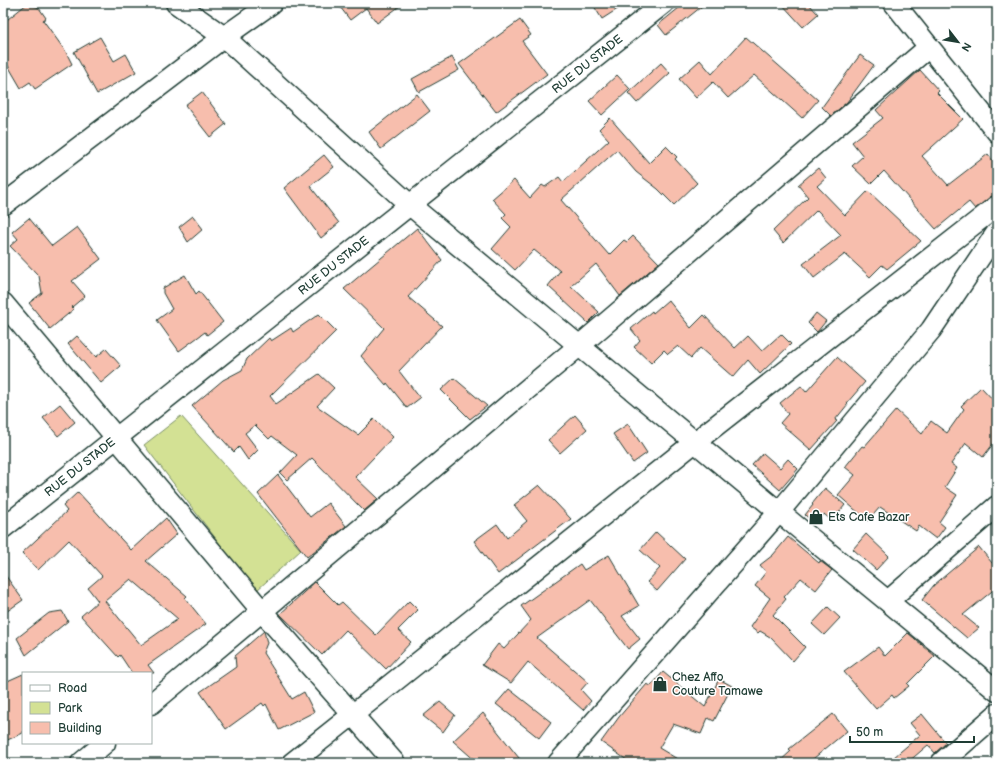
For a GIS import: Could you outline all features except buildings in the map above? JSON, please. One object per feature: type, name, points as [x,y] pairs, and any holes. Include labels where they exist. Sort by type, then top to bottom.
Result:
[{"type":"street","points":[[176,3],[224,37],[410,205],[778,512],[997,691]]},
{"type":"street","points":[[3,205],[224,37],[272,3]]},
{"type":"street","name":"RUE DU STADE","points":[[3,528],[664,3]]},
{"type":"street","points":[[894,3],[997,132]]},
{"type":"street","points":[[152,703],[261,610],[579,346],[929,47]]},
{"type":"street","points":[[292,763],[695,442],[997,206]]},
{"type":"street","points":[[558,763],[778,512],[931,330],[997,232]]},
{"type":"street","points":[[3,303],[261,610],[395,763]]},
{"type":"street","points":[[888,601],[997,506]]},
{"type":"street","points":[[941,763],[997,714]]},
{"type":"street","points":[[81,763],[104,744]]},
{"type":"green space","points":[[181,416],[301,550],[256,591],[144,445]]},
{"type":"place","name":"Ets Cafe Bazar","points":[[816,517]]},
{"type":"place","name":"Chez Affo Couture Tamawe","points":[[660,684]]}]
